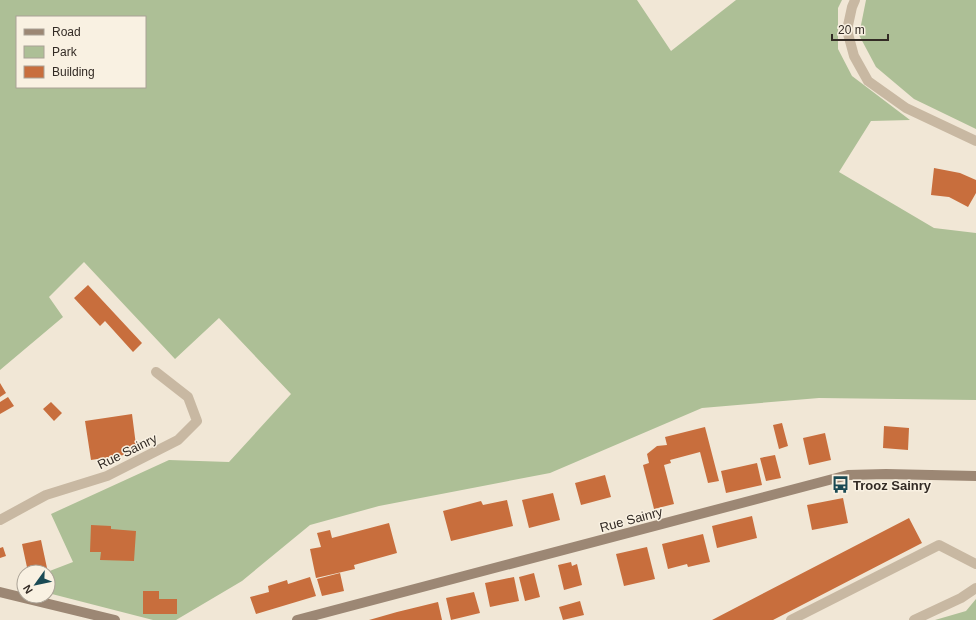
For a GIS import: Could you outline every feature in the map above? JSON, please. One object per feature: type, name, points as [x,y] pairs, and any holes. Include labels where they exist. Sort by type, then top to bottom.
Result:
[{"type":"street","points":[[855,0],[847,30],[854,56],[868,81],[906,108],[976,141]]},
{"type":"street","name":"Rue Sainry","points":[[0,520],[46,495],[107,476],[178,440],[197,421],[188,397],[156,372]]},
{"type":"street","name":"Rue Sainry","points":[[297,620],[848,475],[886,474],[976,476]]},
{"type":"street","points":[[791,620],[939,545],[976,564]]},
{"type":"street","points":[[914,620],[961,598],[976,588]]},
{"type":"street","points":[[0,592],[90,617],[115,620]]},
{"type":"green space","points":[[0,0],[637,0],[671,51],[736,0],[842,0],[838,8],[838,49],[852,76],[910,120],[871,121],[839,172],[934,228],[976,233],[976,400],[819,398],[702,408],[550,473],[379,506],[310,525],[242,581],[176,620],[153,620],[56,595],[56,569],[73,562],[51,514],[169,460],[229,462],[291,394],[219,318],[175,359],[84,262],[49,297],[63,317],[0,370]]},
{"type":"green space","points":[[866,0],[976,0],[976,129],[914,99],[876,67],[859,35]]},
{"type":"green space","points":[[976,599],[976,620],[935,620],[966,611]]},
{"type":"building","points":[[934,168],[960,173],[976,180],[976,193],[968,207],[949,197],[931,195]]},
{"type":"building","points":[[88,285],[142,343],[133,352],[105,321],[100,326],[74,298]]},
{"type":"building","points":[[0,383],[6,393],[0,397]]},
{"type":"building","points":[[8,397],[14,406],[0,414],[0,402]]},
{"type":"building","points":[[51,402],[62,413],[54,421],[43,409]]},
{"type":"building","points":[[132,414],[137,453],[91,460],[85,421]]},
{"type":"building","points":[[782,423],[788,446],[779,449],[773,425]]},
{"type":"building","points":[[884,426],[909,428],[908,450],[883,448]]},
{"type":"building","points":[[705,427],[719,481],[708,483],[700,452],[670,460],[671,463],[664,465],[674,504],[654,509],[643,465],[649,463],[647,454],[657,446],[667,445],[665,437]]},
{"type":"building","points":[[825,433],[831,460],[809,465],[803,438]]},
{"type":"building","points":[[775,455],[781,478],[766,481],[760,458]]},
{"type":"building","points":[[757,463],[762,485],[726,493],[721,471]]},
{"type":"building","points":[[605,475],[611,497],[581,505],[575,483]]},
{"type":"building","points":[[553,493],[560,520],[529,528],[522,500]]},
{"type":"building","points":[[843,498],[848,523],[812,530],[807,505]]},
{"type":"building","points":[[507,500],[513,526],[451,541],[443,511],[481,501],[483,505]]},
{"type":"building","points":[[752,516],[757,538],[717,548],[712,526]]},
{"type":"building","points":[[909,518],[922,543],[773,620],[712,620]]},
{"type":"building","points":[[389,523],[397,553],[354,565],[355,569],[316,578],[310,549],[321,547],[317,533],[330,530],[332,538]]},
{"type":"building","points":[[91,525],[111,526],[111,529],[136,531],[134,561],[100,560],[101,552],[90,552]]},
{"type":"building","points":[[703,534],[710,562],[688,567],[687,564],[668,569],[662,544]]},
{"type":"building","points":[[41,540],[46,564],[26,564],[22,544]]},
{"type":"building","points":[[3,547],[6,556],[0,558],[0,548]]},
{"type":"building","points":[[647,547],[655,579],[624,586],[616,554]]},
{"type":"building","points":[[571,562],[572,566],[577,564],[582,585],[564,590],[558,565]]},
{"type":"building","points":[[340,573],[344,591],[322,596],[317,579]]},
{"type":"building","points":[[534,573],[540,597],[525,601],[519,577]]},
{"type":"building","points":[[310,577],[316,596],[256,614],[250,597],[269,592],[268,586],[287,580],[288,584]]},
{"type":"building","points":[[514,577],[519,601],[490,607],[485,583]]},
{"type":"building","points":[[143,591],[159,591],[159,599],[177,599],[177,614],[143,614]]},
{"type":"building","points":[[474,592],[480,613],[451,620],[446,598]]},
{"type":"building","points":[[580,601],[584,615],[563,620],[559,607]]},
{"type":"building","points":[[438,602],[442,620],[369,620],[397,612]]},
{"type":"place","name":"Trooz Sainry","points":[[840,485]]}]
